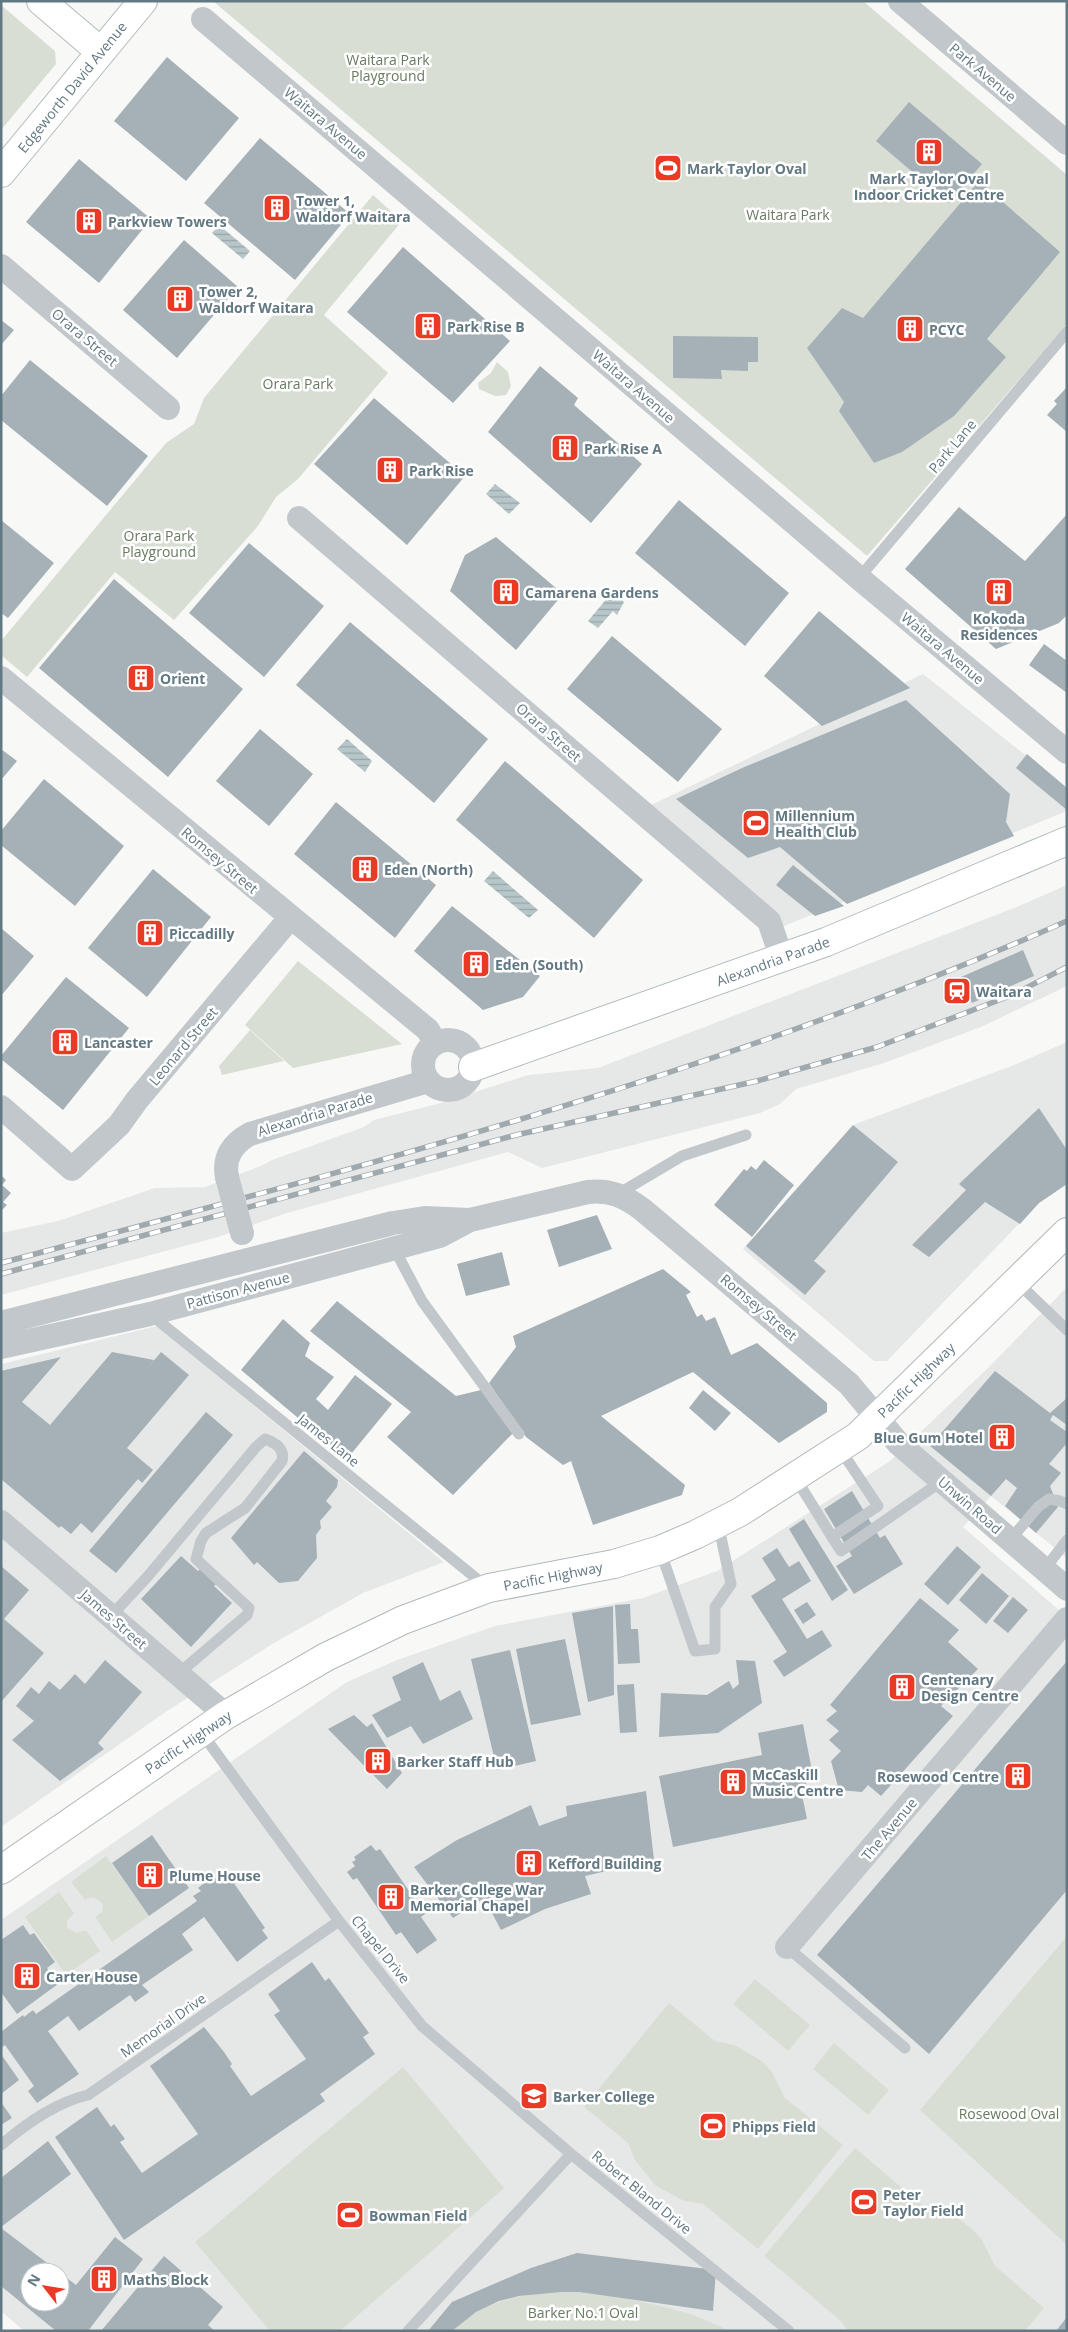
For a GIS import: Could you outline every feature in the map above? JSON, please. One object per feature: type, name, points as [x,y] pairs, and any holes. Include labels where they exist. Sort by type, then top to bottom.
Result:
[{"type":"main road","points":[[42,1],[100,52]]},
{"type":"main road","name":"Edgeworth David Avenue","points":[[1,173],[143,1]]},
{"type":"main road","name":"Alexandria Parade","points":[[473,1067],[826,942],[1067,841]]},
{"type":"main road","name":"Pacific Highway","points":[[1,1870],[226,1715],[326,1657],[403,1620],[489,1588],[614,1564],[660,1550],[718,1523],[795,1477],[840,1449],[878,1418],[1067,1232]]},
{"type":"street","name":"Park Avenue","points":[[900,1],[1067,143]]},
{"type":"street","name":"Waitara Avenue","points":[[203,19],[859,578],[1067,752]]},
{"type":"street","name":"Orara Street","points":[[1,266],[168,408]]},
{"type":"street","name":"Orara Street","points":[[299,518],[769,921],[782,958]]},
{"type":"street","name":"Romsey Street","points":[[1,678],[428,1030],[435,1043]]},
{"type":"street","name":"Leonard Street","points":[[1,1108],[72,1169],[119,1125],[290,918]]},
{"type":"street","points":[[443,1040],[458,1042],[470,1052],[473,1067],[466,1083],[459,1088],[442,1089],[428,1081],[423,1064],[425,1056],[435,1043],[443,1040]]},
{"type":"street","name":"Alexandria Parade","points":[[249,1260],[227,1177],[226,1164],[229,1152],[241,1140],[250,1134],[428,1081]]},
{"type":"street","name":"Pattison Avenue","points":[[1,1347],[150,1314],[440,1236],[470,1220],[588,1192],[598,1190],[626,1199]]},
{"type":"street","name":"Romsey Street","points":[[626,1199],[856,1389],[878,1418]]},
{"type":"street","name":"Pattison Avenue","points":[[1,1323],[393,1223],[425,1218],[470,1220]]},
{"type":"street","name":"Unwin Road","points":[[878,1418],[899,1444],[1067,1589]]},
{"type":"street","name":"James Street","points":[[1,1522],[226,1715]]},
{"type":"street","name":"The Avenue","points":[[787,1947],[1067,1619]]},
{"type":"lane","name":"Park Lane","points":[[859,578],[1067,332]]},
{"type":"lane","points":[[626,1199],[682,1156],[746,1135]]},
{"type":"lane","points":[[394,1248],[422,1301],[519,1434]]},
{"type":"lane","points":[[1016,1281],[1067,1330]]},
{"type":"lane","name":"James Lane","points":[[150,1314],[489,1588]]},
{"type":"lane","points":[[110,1616],[148,1576],[256,1447],[265,1439],[273,1442],[280,1448],[283,1455],[282,1461],[245,1508],[206,1532],[201,1541],[196,1559],[248,1608],[247,1615],[178,1674]]},
{"type":"lane","points":[[840,1449],[886,1520]]},
{"type":"lane","points":[[795,1477],[841,1551],[942,1482]]},
{"type":"lane","points":[[1010,1540],[1038,1507],[1050,1499],[1060,1500],[1067,1504]]},
{"type":"lane","points":[[832,1537],[878,1506]]},
{"type":"lane","points":[[660,1550],[695,1651],[715,1649],[715,1607],[731,1584],[718,1523]]},
{"type":"lane","points":[[1044,1570],[1067,1540]]},
{"type":"lane","name":"Chapel Drive","points":[[201,1732],[339,1922],[422,2026],[571,2154]]},
{"type":"lane","name":"Memorial Drive","points":[[1,2145],[18,2131],[69,2099],[88,2095],[339,1922]]},
{"type":"lane","points":[[787,1947],[905,2048]]},
{"type":"lane","name":"Robert Bland Drive","points":[[408,2331],[571,2154],[788,2331]]},
{"type":"shaded area","points":[[219,225],[250,251],[243,259],[212,233]]},
{"type":"shaded area","points":[[495,484],[520,503],[509,514],[486,494]]},
{"type":"shaded area","points":[[614,590],[624,602],[617,615],[613,611],[598,628],[588,621]]},
{"type":"shaded area","points":[[923,674],[1067,788],[1067,811],[779,928],[643,809]]},
{"type":"shaded area","points":[[347,739],[372,761],[365,772],[337,749]]},
{"type":"shaded area","points":[[493,871],[538,910],[529,918],[484,881]]},
{"type":"shaded area","points":[[1067,885],[1067,986],[981,1027],[884,1063],[796,1089],[780,1104],[760,1113],[542,1168],[508,1152],[287,1213],[218,1237],[1,1295],[1,1233],[58,1221],[155,1188],[205,1187],[272,1160],[364,1127],[374,1120],[441,1103],[528,1075],[598,1068],[1019,906]]},
{"type":"shaded area","points":[[1067,1042],[1067,1184],[1039,1203],[887,1361],[874,1361],[743,1249],[853,1125],[1014,1065]]},
{"type":"shaded area","name":"Barker College","points":[[1067,1287],[1067,1558],[991,1496],[963,1527],[1067,1617],[1067,2331],[24,2331],[1,2311],[1,1920],[347,1682],[397,1660],[495,1626],[643,1598],[717,1571],[890,1461],[989,1367]]},
{"type":"shaded area","points":[[157,1326],[444,1562],[363,1593],[274,1643],[167,1711],[1,1827],[1,1364]]},
{"type":"green space","name":"Waitara Park","points":[[213,1],[863,1],[1067,175],[1067,324],[867,556]]},
{"type":"green space","points":[[1,5],[55,51],[56,64],[1,130]]},
{"type":"green space","name":"Orara Park","points":[[373,195],[402,221],[324,315],[388,373],[298,479],[276,497],[258,526],[174,620],[115,572],[27,677],[1,655],[1,641],[166,443],[194,424],[204,398]]},
{"type":"green space","points":[[497,362],[508,372],[511,386],[506,395],[495,396],[479,389],[478,383],[491,373]]},
{"type":"green space","points":[[298,961],[402,1044],[293,1068],[245,1025]]},
{"type":"green space","points":[[250,1030],[284,1061],[222,1075],[219,1066]]},
{"type":"green space","points":[[106,1856],[149,1916],[112,1942],[95,1917],[102,1912],[103,1905],[95,1898],[85,1900],[71,1882]]},
{"type":"green space","points":[[59,1892],[74,1913],[67,1921],[67,1928],[76,1933],[86,1930],[100,1951],[66,1975],[25,1917]]},
{"type":"green space","name":"Rosewood Oval","points":[[1067,1936],[1067,2245],[920,2110]]},
{"type":"green space","points":[[755,1979],[810,2025],[788,2051],[733,2004]]},
{"type":"green space","name":"Phipps Field","points":[[669,2003],[715,2041],[734,2045],[762,2061],[772,2072],[785,2098],[843,2145],[758,2249],[703,2204],[684,2201],[655,2185],[635,2160],[628,2143],[584,2107]]},
{"type":"green space","points":[[834,2043],[889,2090],[868,2115],[813,2069]]},
{"type":"green space","name":"Bowman Field","points":[[403,2067],[504,2188],[340,2331],[270,2331],[195,2242]]},
{"type":"green space","name":"Peter Taylor Field","points":[[855,2148],[926,2208],[944,2212],[959,2219],[972,2229],[982,2240],[995,2266],[1044,2308],[1025,2331],[847,2331],[842,2322],[764,2256]]},
{"type":"green space","name":"Barker No.1 Oval","points":[[579,2292],[656,2305],[693,2315],[729,2331],[452,2331],[474,2314],[501,2301],[526,2295]]},
{"type":"building","name":"Parkview Towers","points":[[167,57],[239,118],[186,181],[114,121]]},
{"type":"building","name":"Mark Taylor Oval Indoor Cricket Centre","points":[[909,102],[982,164],[949,203],[876,141]]},
{"type":"building","name":"Tower 1, Waldorf Waitara","points":[[260,138],[350,214],[295,280],[204,203]]},
{"type":"building","name":"Parkview Towers","points":[[79,159],[151,219],[99,283],[26,222]]},
{"type":"building","name":"PCYC","points":[[979,181],[1060,252],[987,339],[1006,357],[954,416],[902,452],[874,463],[839,411],[844,402],[807,348],[842,308],[863,318]]},
{"type":"building","name":"Tower 2, Waldorf Waitara","points":[[184,240],[238,287],[177,358],[123,310]]},
{"type":"building","name":"Park Rise B","points":[[403,247],[510,341],[453,403],[347,312]]},
{"type":"building","points":[[1,320],[14,330],[1,345]]},
{"type":"building","points":[[673,336],[758,337],[758,362],[748,362],[748,371],[721,370],[722,379],[673,378]]},
{"type":"building","points":[[30,360],[148,456],[107,506],[1,420],[1,396]]},
{"type":"building","name":"Park Rise A","points":[[540,366],[578,398],[574,405],[642,464],[591,523],[488,432]]},
{"type":"building","points":[[1067,387],[1067,432],[1047,415],[1057,404],[1054,401]]},
{"type":"building","name":"Park Rise","points":[[374,398],[465,476],[407,545],[314,464]]},
{"type":"building","points":[[679,500],[789,593],[745,646],[635,553]]},
{"type":"building","name":"Kokoda Residences","points":[[959,507],[1025,561],[1067,514],[1067,615],[1059,623],[996,649],[905,569]]},
{"type":"building","points":[[1,520],[54,563],[8,618],[1,613]]},
{"type":"building","name":"Camarena Gardens","points":[[496,537],[563,594],[516,650],[450,591],[465,555]]},
{"type":"building","points":[[249,543],[324,606],[264,677],[189,613]]},
{"type":"building","name":"Orient","points":[[114,579],[243,689],[168,777],[39,668]]},
{"type":"building","points":[[819,611],[910,688],[822,726],[764,676]]},
{"type":"building","points":[[350,622],[488,739],[434,803],[296,685]]},
{"type":"building","points":[[612,636],[722,729],[678,782],[567,689]]},
{"type":"building","points":[[1044,644],[1067,661],[1067,693],[1029,665]]},
{"type":"building","points":[[906,700],[1010,794],[1006,822],[1014,836],[847,904],[780,847],[748,858],[676,799],[742,768]]},
{"type":"building","points":[[260,729],[313,774],[269,826],[216,781]]},
{"type":"building","points":[[1,749],[17,761],[1,780]]},
{"type":"building","points":[[1027,754],[1067,788],[1067,810],[1016,768]]},
{"type":"building","points":[[505,761],[643,880],[594,938],[456,820]]},
{"type":"building","points":[[44,779],[124,846],[75,906],[1,845],[1,831]]},
{"type":"building","name":"Eden (North)","points":[[336,802],[436,885],[395,938],[294,854]]},
{"type":"building","points":[[793,865],[844,906],[815,916],[776,885]]},
{"type":"building","name":"Piccadilly","points":[[153,869],[211,917],[147,997],[88,948]]},
{"type":"building","name":"Eden (South)","points":[[452,906],[540,976],[523,997],[483,1010],[414,951]]},
{"type":"building","points":[[1,928],[34,956],[1,996]]},
{"type":"building","points":[[1023,950],[1034,976],[972,1003],[961,977]]},
{"type":"building","name":"Lancaster","points":[[66,977],[129,1028],[63,1110],[1,1059],[1,1056]]},
{"type":"building","points":[[1039,1108],[1067,1150],[1067,1184],[1039,1203],[1020,1224],[985,1202],[929,1257],[912,1245],[966,1190],[959,1184]]},
{"type":"building","points":[[853,1125],[898,1162],[814,1261],[826,1271],[805,1295],[746,1246]]},
{"type":"building","points":[[764,1160],[794,1185],[752,1237],[714,1205],[744,1169],[747,1171],[751,1166],[756,1170]]},
{"type":"building","points":[[1,1175],[6,1180],[2,1185],[11,1193],[3,1202],[7,1205],[1,1211]]},
{"type":"building","points":[[597,1215],[612,1249],[559,1267],[547,1230]]},
{"type":"building","points":[[502,1252],[510,1285],[466,1296],[457,1264]]},
{"type":"building","points":[[663,1269],[691,1292],[686,1295],[697,1317],[702,1314],[706,1321],[715,1317],[731,1355],[757,1343],[827,1403],[827,1412],[779,1443],[693,1372],[601,1416],[685,1485],[682,1495],[593,1525],[571,1461],[563,1465],[526,1437],[489,1383],[516,1347],[513,1336]]},
{"type":"building","points":[[337,1301],[456,1396],[481,1390],[513,1433],[453,1495],[387,1437],[411,1412],[310,1331]]},
{"type":"building","points":[[283,1319],[310,1343],[305,1356],[334,1377],[316,1399],[328,1410],[355,1375],[392,1404],[347,1459],[241,1370]]},
{"type":"building","points":[[112,1352],[154,1360],[146,1370],[161,1352],[189,1375],[127,1448],[153,1470],[142,1483],[138,1479],[92,1533],[81,1523],[71,1534],[61,1526],[59,1528],[1,1479],[1,1371],[61,1357],[22,1402],[50,1425]]},
{"type":"building","name":"Blue Gum Hotel","points":[[995,1371],[1050,1413],[1067,1398],[1067,1425],[1053,1415],[1050,1420],[1067,1432],[1067,1443],[1049,1464],[1061,1473],[1050,1486],[1058,1507],[1036,1533],[1005,1506],[1017,1488],[1006,1479],[991,1496],[930,1446]]},
{"type":"building","points":[[703,1390],[731,1413],[715,1431],[689,1408]]},
{"type":"building","points":[[206,1412],[233,1435],[116,1573],[89,1551]]},
{"type":"building","points":[[304,1451],[338,1480],[337,1487],[326,1501],[332,1507],[320,1521],[321,1528],[316,1535],[317,1558],[298,1581],[279,1583],[257,1562],[254,1565],[231,1538]]},
{"type":"building","points":[[852,1491],[880,1538],[885,1535],[903,1564],[854,1594],[836,1566],[852,1556],[824,1509]]},
{"type":"building","points":[[804,1519],[848,1590],[832,1601],[789,1529]]},
{"type":"building","points":[[957,1546],[981,1567],[948,1605],[924,1584]]},
{"type":"building","points":[[777,1548],[789,1567],[799,1561],[811,1581],[782,1599],[807,1639],[822,1630],[832,1646],[784,1677],[773,1661],[787,1652],[751,1596],[776,1580],[762,1558]]},
{"type":"building","points":[[181,1556],[198,1571],[202,1567],[218,1582],[214,1586],[232,1603],[191,1647],[141,1599]]},
{"type":"building","points":[[1,1566],[29,1590],[4,1619],[44,1653],[1,1702]]},
{"type":"building","points":[[982,1573],[1009,1596],[986,1624],[959,1600]]},
{"type":"building","points":[[1013,1597],[1028,1610],[1008,1633],[993,1621]]},
{"type":"building","name":"Centenary Design Centre","points":[[920,1598],[959,1630],[948,1642],[978,1669],[941,1706],[953,1716],[881,1796],[868,1785],[862,1792],[839,1790],[831,1761],[841,1751],[829,1740],[839,1731],[826,1720],[837,1711],[830,1705]]},
{"type":"building","points":[[807,1602],[816,1615],[803,1624],[794,1610]]},
{"type":"building","points":[[630,1604],[631,1629],[638,1629],[640,1663],[618,1664],[615,1605]]},
{"type":"building","points":[[613,1606],[614,1695],[588,1702],[572,1613]]},
{"type":"building","points":[[565,1639],[581,1715],[531,1725],[516,1649]]},
{"type":"building","points":[[510,1650],[536,1761],[497,1770],[471,1659]]},
{"type":"building","points":[[105,1660],[142,1692],[98,1743],[104,1749],[60,1781],[12,1740],[34,1721],[16,1706],[31,1687],[39,1694],[49,1681],[60,1690],[75,1674],[85,1684]]},
{"type":"building","points":[[736,1660],[755,1661],[762,1703],[718,1733],[659,1737],[661,1693],[707,1695],[729,1681],[733,1689],[739,1684]]},
{"type":"building","name":"Rosewood Centre","points":[[1067,1661],[1067,1890],[929,2054],[817,1955]]},
{"type":"building","points":[[423,1662],[440,1701],[460,1690],[473,1719],[423,1744],[411,1726],[387,1738],[372,1715],[401,1700],[392,1677]]},
{"type":"building","points":[[634,1684],[637,1732],[620,1733],[617,1685]]},
{"type":"building","name":"Barker Staff Hub","points":[[354,1715],[367,1727],[372,1723],[402,1773],[387,1789],[328,1729]]},
{"type":"building","name":"McCaskill Music Centre","points":[[803,1724],[812,1771],[804,1772],[807,1788],[801,1790],[807,1819],[673,1847],[659,1776],[762,1755],[758,1733]]},
{"type":"building","name":"Kefford Building","points":[[646,1791],[654,1860],[585,1876],[591,1894],[545,1909],[501,1930],[484,1898],[453,1918],[414,1867],[457,1840],[531,1805],[539,1826],[567,1816],[566,1806]]},
{"type":"building","name":"Plume House","points":[[152,1835],[189,1888],[149,1916],[112,1863]]},
{"type":"building","name":"Barker College War Memorial Chapel","points":[[371,1845],[376,1851],[380,1849],[425,1914],[421,1917],[437,1940],[417,1954],[401,1932],[396,1935],[357,1878],[353,1880],[347,1872],[355,1866],[352,1862],[356,1860],[354,1857]]},
{"type":"building","points":[[223,1875],[228,1881],[231,1879],[265,1928],[262,1930],[268,1938],[237,1962],[204,1917],[182,1934],[193,1950],[142,1985],[149,1992],[135,2002],[130,1995],[79,2031],[68,2016],[48,2031],[79,2074],[37,2103],[28,2091],[34,2086],[5,2045],[1,2048],[1,2032],[23,2015],[24,2017],[33,2010],[36,2014],[197,1901],[193,1896],[201,1891],[198,1888],[213,1876],[217,1880]]},
{"type":"building","name":"Carter House","points":[[23,1925],[30,1935],[34,1933],[55,1962],[47,1968],[58,1984],[17,2014],[1,1992],[1,1940]]},
{"type":"building","points":[[312,1962],[325,1981],[329,1978],[369,2033],[363,2037],[375,2054],[320,2094],[325,2101],[124,2240],[55,2137],[97,2107],[111,2127],[114,2124],[125,2139],[120,2142],[142,2173],[198,2134],[150,2066],[204,2027],[224,2052],[232,2064],[230,2066],[251,2096],[306,2059],[274,2015],[280,2011],[268,1994]]},
{"type":"building","points":[[1,2054],[19,2080],[1,2094]]},
{"type":"building","points":[[1,2102],[12,2118],[1,2125]]},
{"type":"building","points":[[48,2141],[71,2174],[1,2227],[1,2178]]},
{"type":"building","name":"Maths Block","points":[[1,2228],[46,2262],[20,2262],[20,2302],[1,2286]]},
{"type":"building","name":"Maths Block","points":[[115,2237],[143,2259],[88,2331],[56,2331],[33,2312],[70,2312],[70,2280],[76,2285]]},
{"type":"building","points":[[577,2253],[716,2270],[713,2311],[579,2292],[561,2292],[519,2296],[499,2301],[476,2312],[452,2331],[428,2331],[452,2302],[531,2268]]},
{"type":"building","points":[[164,2256],[223,2307],[208,2325],[215,2331],[101,2331]]},
{"type":"building","points":[[1067,2317],[1067,2331],[1056,2331]]},
{"type":"railway","points":[[1,1263],[407,1153],[675,1071],[807,1025],[938,975],[1067,921]]},
{"type":"railway","points":[[1,1274],[516,1135],[757,1081],[877,1047],[1012,995],[1067,967]]},
{"type":"place","name":"Mark Taylor Oval Indoor Cricket Centre","points":[[929,152]]},
{"type":"place","name":"Mark Taylor Oval","points":[[668,168]]},
{"type":"place","name":"Tower 1, Waldorf Waitara","points":[[277,208]]},
{"type":"place","name":"Parkview Towers","points":[[89,221]]},
{"type":"place","name":"Tower 2, Waldorf Waitara","points":[[180,299]]},
{"type":"place","name":"Park Rise B","points":[[428,326]]},
{"type":"place","name":"PCYC","points":[[910,329]]},
{"type":"place","name":"Park Rise A","points":[[565,448]]},
{"type":"place","name":"Park Rise","points":[[390,470]]},
{"type":"place","name":"Camarena Gardens","points":[[506,592]]},
{"type":"place","name":"Kokoda Residences","points":[[999,592]]},
{"type":"place","name":"Orient","points":[[141,678]]},
{"type":"place","name":"Millennium Health Club","points":[[756,823]]},
{"type":"place","name":"Eden (North)","points":[[365,869]]},
{"type":"place","name":"Piccadilly","points":[[150,933]]},
{"type":"place","name":"Eden (South)","points":[[476,964]]},
{"type":"place","name":"Waitara","points":[[957,991]]},
{"type":"place","name":"Lancaster","points":[[65,1042]]},
{"type":"place","name":"Blue Gum Hotel","points":[[1002,1437]]},
{"type":"place","name":"Centenary Design Centre","points":[[902,1687]]},
{"type":"place","name":"Barker Staff Hub","points":[[378,1761]]},
{"type":"place","name":"Rosewood Centre","points":[[1018,1776]]},
{"type":"place","name":"McCaskill Music Centre","points":[[733,1782]]},
{"type":"place","name":"Kefford Building","points":[[529,1863]]},
{"type":"place","name":"Plume House","points":[[150,1875]]},
{"type":"place","name":"Barker College War Memorial Chapel","points":[[391,1897]]},
{"type":"place","name":"Carter House","points":[[27,1976]]},
{"type":"place","name":"Barker College","points":[[534,2096]]},
{"type":"place","name":"Phipps Field","points":[[713,2126]]},
{"type":"place","name":"Peter Taylor Field","points":[[864,2202]]},
{"type":"place","name":"Bowman Field","points":[[350,2215]]},
{"type":"place","name":"Maths Block","points":[[104,2279]]},
{"type":"park label","name":"Waitara Park Playground","points":[[388,68]]},
{"type":"park label","name":"Orara Park Playground","points":[[159,544]]}]
